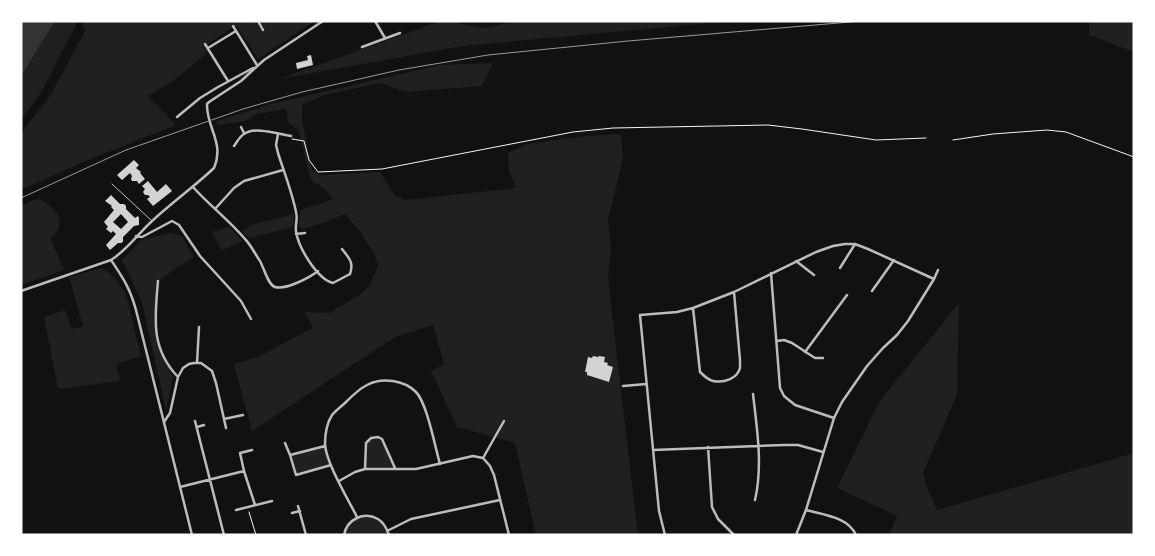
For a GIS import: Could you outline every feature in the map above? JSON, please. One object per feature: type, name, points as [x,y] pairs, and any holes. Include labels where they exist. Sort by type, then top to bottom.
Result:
[{"type":"street","points":[[258,21],[263,30]]},
{"type":"street","points":[[177,117],[200,98],[256,67],[323,21]]},
{"type":"street","points":[[376,21],[385,38]]},
{"type":"street","points":[[233,26],[256,67]]},
{"type":"street","points":[[208,48],[236,31]]},
{"type":"street","points":[[362,48],[400,33]]},
{"type":"street","points":[[205,44],[228,81]]},
{"type":"street","points":[[21,291],[111,260],[152,221],[214,168],[217,151],[216,141],[207,111],[207,104],[241,81],[256,67]]},
{"type":"street","points":[[241,127],[244,133]]},
{"type":"street","points":[[234,146],[244,133],[252,130],[291,136]]},
{"type":"street","points":[[278,134],[276,145],[297,216],[295,230],[302,250],[318,271],[328,281],[333,283],[350,274],[352,267],[351,262],[342,249]]},
{"type":"street","points":[[215,209],[239,184],[283,170]]},
{"type":"street","points":[[192,187],[248,242],[264,267],[269,283],[272,286],[283,287],[304,280],[318,271]]},
{"type":"street","points":[[136,236],[142,237],[172,221],[179,225],[200,256],[241,301],[250,319]]},
{"type":"street","points":[[296,234],[305,232]]},
{"type":"street","points":[[665,535],[659,511],[640,316],[677,312],[693,308],[734,292],[816,252],[845,244],[855,244],[868,249],[934,279]]},
{"type":"street","points":[[840,268],[855,244]]},
{"type":"street","points":[[111,260],[132,294],[192,535]]},
{"type":"street","points":[[872,291],[894,260]]},
{"type":"street","points":[[796,261],[814,275]]},
{"type":"street","points":[[796,535],[806,510],[834,418],[842,402],[867,366],[908,321],[938,270]]},
{"type":"street","points":[[771,273],[780,388],[784,396],[795,405],[834,418]]},
{"type":"street","points":[[158,281],[155,321],[157,337],[163,357],[169,368],[178,377]]},
{"type":"street","points":[[693,308],[700,372],[707,379],[713,381],[730,380],[740,368],[734,292]]},
{"type":"street","points":[[805,352],[847,295]]},
{"type":"street","points":[[197,363],[199,327]]},
{"type":"street","points":[[777,340],[792,343],[815,358],[822,358]]},
{"type":"street","points":[[164,422],[170,413],[178,377],[183,368],[189,364],[201,363],[212,371],[226,428]]},
{"type":"street","points":[[357,517],[326,455],[325,437],[332,415],[366,385],[379,381],[393,381],[406,385],[416,392],[423,402],[440,464]]},
{"type":"street","points":[[623,386],[647,384]]},
{"type":"street","points":[[753,394],[759,476],[755,500]]},
{"type":"street","points":[[224,419],[243,415]]},
{"type":"street","points":[[195,421],[224,535]]},
{"type":"street","points":[[483,458],[504,421]]},
{"type":"street","points":[[197,427],[204,425]]},
{"type":"street","points":[[366,469],[366,443],[371,438],[378,437],[382,439],[395,468]]},
{"type":"street","points":[[285,443],[296,475],[331,465]]},
{"type":"street","points":[[653,450],[758,445],[798,446],[823,452]]},
{"type":"street","points":[[290,455],[325,446]]},
{"type":"street","points":[[708,448],[712,507],[718,519],[734,535]]},
{"type":"street","points":[[252,450],[240,453],[255,505]]},
{"type":"street","points":[[339,480],[366,469],[416,469],[473,456],[483,458],[490,466],[494,475],[509,535]]},
{"type":"street","points":[[180,487],[244,470]]},
{"type":"street","points":[[387,531],[411,519],[500,500]]},
{"type":"street","points":[[236,510],[272,501]]},
{"type":"street","points":[[298,506],[306,535]]},
{"type":"street","points":[[806,510],[840,519],[853,529],[856,535]]},
{"type":"street","points":[[292,514],[300,511]]},
{"type":"street","points":[[344,535],[345,529],[350,522],[357,517],[371,516],[382,522],[389,535]]},
{"type":"lane","points":[[112,184],[152,221]]},
{"type":"path","points":[[291,136],[291,139],[304,141],[308,160],[318,172],[382,169],[573,132],[613,128],[768,125],[876,140],[926,138]]},
{"type":"path","points":[[953,140],[993,134],[1047,130],[1066,132],[1134,157]]},
{"type":"path","points":[[248,507],[256,535]]},
{"type":"shaded area","points":[[21,21],[55,21],[21,76]]},
{"type":"shaded area","points":[[55,21],[78,21],[42,91],[21,120],[21,75]]},
{"type":"shaded area","points":[[81,21],[254,21],[256,24],[259,21],[315,21],[258,59],[236,25],[204,47],[207,53],[173,81],[148,96],[176,125],[88,160],[21,190],[21,133],[50,96],[85,31]]},
{"type":"shaded area","points":[[441,21],[482,28],[517,21],[734,21],[463,46],[279,79]]},
{"type":"shaded area","points":[[1089,21],[1134,21],[1134,52],[1089,35]]},
{"type":"shaded area","points":[[493,63],[482,86],[406,92],[380,83],[324,95],[302,105],[302,119],[312,171],[320,175],[380,172],[395,196],[405,200],[516,188],[509,171],[508,153],[527,144],[586,136],[621,134],[623,158],[608,220],[611,249],[608,274],[638,535],[536,535],[515,443],[457,427],[431,371],[444,364],[433,325],[395,337],[252,431],[234,364],[258,357],[313,328],[305,312],[330,313],[362,293],[369,286],[378,266],[375,255],[360,231],[345,214],[301,229],[299,226],[300,210],[333,199],[323,187],[311,181],[299,131],[288,122],[286,109],[257,114],[245,121],[217,125],[216,121],[271,104],[440,65]]},
{"type":"shaded area","points":[[39,198],[53,209],[59,218],[58,229],[50,238],[64,270],[21,285],[21,206]]},
{"type":"shaded area","points":[[294,214],[293,227],[249,238],[242,232],[251,225]]},
{"type":"shaded area","points":[[229,227],[243,241],[222,250],[211,232]]},
{"type":"shaded area","points":[[171,233],[182,236],[194,258],[158,281],[155,321],[157,337],[163,357],[173,377],[166,410],[142,303],[122,260],[141,240]]},
{"type":"shaded area","points":[[101,268],[111,274],[126,294],[141,356],[116,364],[120,381],[58,389],[44,317],[65,310],[72,329],[83,326],[69,277]]},
{"type":"shaded area","points":[[959,303],[957,395],[923,473],[937,510],[1134,453],[1134,535],[889,535],[897,516],[837,488],[879,402]]},
{"type":"shaded area","points":[[378,437],[382,439],[395,468],[365,469],[366,443],[371,438]]},
{"type":"shaded area","points":[[325,446],[331,465],[296,475],[290,455]]},
{"type":"shaded area","points":[[371,516],[382,522],[389,535],[344,535],[345,529],[357,517]]},
{"type":"building","points":[[311,55],[313,65],[297,69],[296,63],[308,60],[307,56]]},
{"type":"building","points":[[134,160],[139,165],[136,168],[145,179],[139,184],[137,181],[132,181],[130,173],[122,180],[117,175]]},
{"type":"building","points":[[148,181],[157,192],[166,184],[172,191],[153,206],[147,199],[150,197],[143,192],[145,189],[142,186]]},
{"type":"building","points":[[111,195],[120,204],[124,204],[126,209],[135,218],[138,216],[139,218],[139,225],[134,226],[123,237],[123,242],[118,243],[110,250],[106,245],[116,234],[106,229],[108,227],[104,222],[114,210],[105,201]],"holes":[[[121,214],[128,222],[121,229],[113,222]]]},
{"type":"building","points":[[593,356],[605,357],[604,362],[613,367],[609,382],[587,375],[587,372],[585,372],[588,357],[592,358]]},
{"type":"railway","points":[[21,198],[126,150],[243,109],[302,92],[399,70],[488,55],[862,21]]}]
